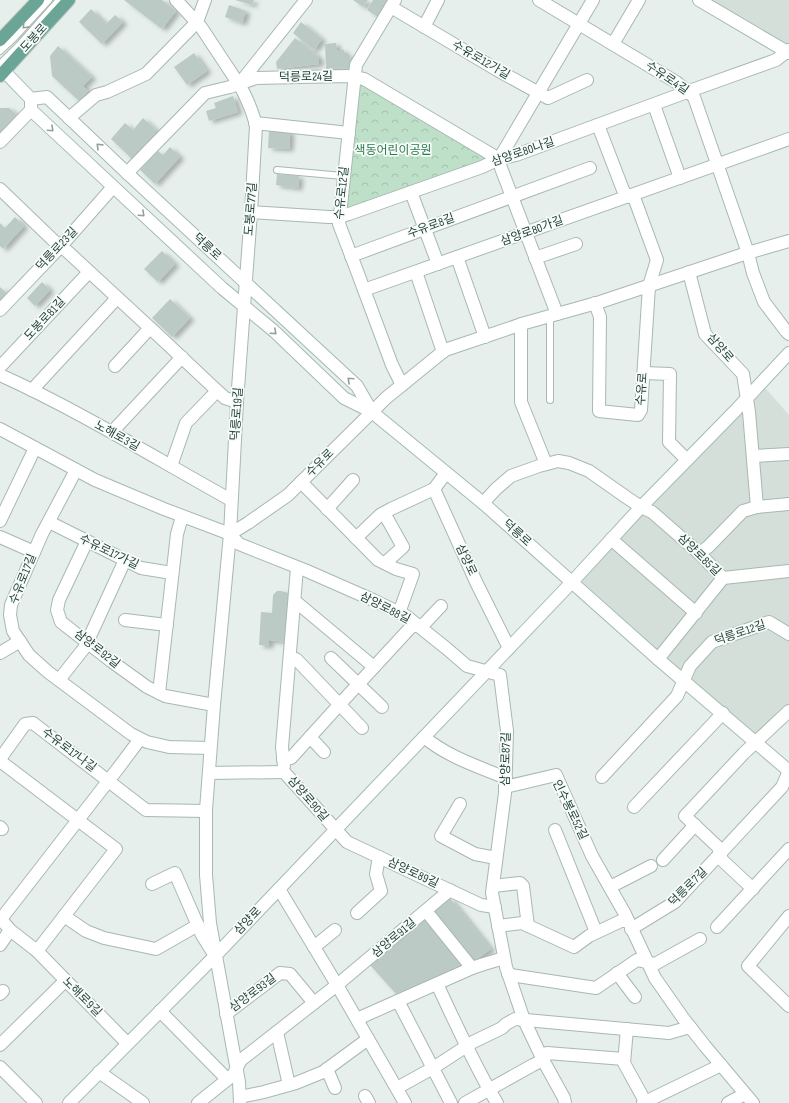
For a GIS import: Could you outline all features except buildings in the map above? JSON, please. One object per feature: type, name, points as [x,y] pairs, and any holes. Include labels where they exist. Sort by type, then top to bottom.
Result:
[{"type":"main road","name":"도봉로","points":[[0,40],[38,0]]},
{"type":"main road","name":"도봉로","points":[[1,70],[37,35],[69,0]]},
{"type":"street","name":"도봉로77길","points":[[176,0],[201,27],[239,83],[254,118],[251,212],[245,294]]},
{"type":"street","points":[[69,118],[96,95],[107,92],[146,74],[197,22],[205,0]]},
{"type":"street","points":[[239,83],[306,0]]},
{"type":"street","points":[[424,27],[438,0]]},
{"type":"street","name":"수유로4길","points":[[540,0],[676,82],[694,97],[748,253]]},
{"type":"street","points":[[553,315],[535,258],[499,159],[593,0]]},
{"type":"street","points":[[613,44],[639,0]]},
{"type":"street","points":[[699,0],[788,52]]},
{"type":"street","name":"수유로12가길","points":[[393,4],[424,27],[538,93]]},
{"type":"street","name":"수유로12길","points":[[393,4],[356,65],[338,224],[392,365],[402,385]]},
{"type":"street","name":"삼양로80나길","points":[[251,212],[339,217],[482,167],[499,159],[516,156],[776,60],[788,52]]},
{"type":"street","name":"덕릉로","points":[[1,70],[31,104],[113,187],[222,288],[245,294],[274,332],[344,398],[372,412],[483,503],[658,659],[789,771]]},
{"type":"street","name":"덕릉로24길","points":[[127,173],[205,93],[256,78],[347,76],[364,79],[499,159]]},
{"type":"street","points":[[538,93],[548,98],[588,80]]},
{"type":"street","name":"덕릉로","points":[[31,104],[47,97],[127,173],[245,294],[357,386],[372,412]]},
{"type":"street","points":[[0,142],[31,104]]},
{"type":"street","points":[[654,105],[680,178]]},
{"type":"street","points":[[255,123],[349,133]]},
{"type":"street","points":[[598,125],[623,190],[629,196]]},
{"type":"street","name":"삼양로80가길","points":[[364,290],[789,138]]},
{"type":"street","name":"수유로8길","points":[[351,256],[590,168]]},
{"type":"street","name":"덕릉로23길","points":[[0,310],[61,246],[113,187]]},
{"type":"street","points":[[1,191],[217,391],[225,398],[237,402]]},
{"type":"street","points":[[411,192],[438,264]]},
{"type":"street","name":"수유로","points":[[595,303],[600,317],[599,412],[638,415],[641,410],[649,286],[657,260],[635,200],[629,196]]},
{"type":"street","name":"수유로","points":[[230,534],[288,495],[386,398],[445,350],[521,324],[595,303],[789,241]]},
{"type":"street","points":[[535,258],[576,244]]},
{"type":"street","points":[[748,253],[753,273],[764,302],[789,334]]},
{"type":"street","points":[[457,257],[485,337]]},
{"type":"street","name":"도봉로81길","points":[[0,366],[89,272]]},
{"type":"street","points":[[416,272],[443,352]]},
{"type":"street","name":"삼양로","points":[[689,272],[705,334],[743,374],[749,412],[757,507]]},
{"type":"street","name":"덕릉로19길","points":[[230,534],[237,402],[245,294]]},
{"type":"street","points":[[32,390],[118,298]]},
{"type":"street","points":[[521,324],[521,402],[546,464]]},
{"type":"street","points":[[115,366],[150,328]]},
{"type":"street","name":"삼양로","points":[[75,1101],[99,1072],[215,956],[572,582],[641,506],[789,353]]},
{"type":"street","points":[[112,432],[182,357]]},
{"type":"street","points":[[644,373],[670,374],[669,442],[687,460]]},
{"type":"street","name":"노해로3길","points":[[0,375],[112,432],[232,500]]},
{"type":"street","points":[[171,466],[186,424],[217,391]]},
{"type":"street","points":[[0,429],[95,480],[182,517],[230,534],[210,748],[206,811],[206,875],[210,923],[215,956]]},
{"type":"street","points":[[0,521],[35,448]]},
{"type":"street","points":[[753,456],[789,454]]},
{"type":"street","points":[[483,503],[511,476],[558,461],[569,463],[589,471],[641,506]]},
{"type":"street","name":"수유로17길","points":[[76,470],[34,552],[17,591],[6,605],[10,615],[13,632],[29,655],[48,672],[131,734],[147,742],[169,747],[210,748]]},
{"type":"street","points":[[356,538],[380,515],[391,508],[434,489],[446,473]]},
{"type":"street","points":[[327,510],[353,480]]},
{"type":"street","points":[[301,482],[378,560],[396,569],[413,574],[399,612]]},
{"type":"street","name":"삼양로","points":[[434,489],[477,584],[509,648]]},
{"type":"street","points":[[699,553],[708,547],[743,511],[757,507],[789,504]]},
{"type":"street","name":"삼양로85길","points":[[641,506],[652,512],[699,553],[723,578],[789,571]]},
{"type":"street","points":[[384,513],[403,547],[385,563]]},
{"type":"street","points":[[159,693],[177,534],[182,517]]},
{"type":"street","name":"수유로17가길","points":[[49,522],[141,568],[172,573]]},
{"type":"street","name":"삼양로88길","points":[[230,534],[239,544],[399,612],[418,625],[467,666],[486,671]]},
{"type":"street","points":[[0,537],[34,552]]},
{"type":"street","points":[[611,539],[696,613]]},
{"type":"street","name":"삼양로92길","points":[[88,541],[59,600],[57,610],[61,622],[147,687],[165,696],[214,705]]},
{"type":"street","points":[[59,680],[85,646],[125,560]]},
{"type":"street","points":[[284,765],[282,747],[297,568]]},
{"type":"street","points":[[658,659],[723,578]]},
{"type":"street","points":[[295,601],[374,667]]},
{"type":"street","points":[[284,765],[411,627],[424,624],[440,606]]},
{"type":"street","points":[[125,620],[167,625]]},
{"type":"street","name":"덕릉로12길","points":[[684,681],[690,666],[712,642],[769,622],[789,634]]},
{"type":"street","points":[[0,653],[20,641]]},
{"type":"street","points":[[331,658],[382,707]]},
{"type":"street","points":[[290,659],[296,659],[362,728]]},
{"type":"street","name":"삼양로87길","points":[[486,671],[500,674],[507,731],[506,782],[492,893],[498,926],[508,974],[524,1020],[543,1060],[564,1098],[565,1103]]},
{"type":"street","points":[[602,777],[677,696],[684,681]]},
{"type":"street","points":[[753,889],[722,860],[718,847],[685,816],[744,753],[789,711]]},
{"type":"street","points":[[634,807],[723,713]]},
{"type":"street","name":"수유로17나길","points":[[64,916],[116,849],[0,760],[25,724],[33,723],[109,780]]},
{"type":"street","points":[[310,737],[324,752]]},
{"type":"street","points":[[424,737],[434,746],[448,754],[506,782]]},
{"type":"street","name":"수유로17나길","points":[[1,918],[140,739]]},
{"type":"street","name":"삼양로90길","points":[[208,774],[284,765],[335,830]]},
{"type":"street","name":"덕릉로7길","points":[[630,925],[675,902],[782,787],[789,771]]},
{"type":"street","name":"인수봉로52길","points":[[506,782],[556,776],[592,856],[630,925],[655,978],[690,1027],[753,1103]]},
{"type":"street","points":[[109,780],[146,810],[206,811]]},
{"type":"street","points":[[460,804],[442,836],[475,854],[496,858]]},
{"type":"street","points":[[662,860],[695,825]]},
{"type":"street","name":"삼양로89길","points":[[335,830],[347,842],[481,905],[495,907]]},
{"type":"street","points":[[555,830],[596,932]]},
{"type":"street","points":[[717,927],[789,849]]},
{"type":"street","points":[[357,913],[381,891],[376,874],[379,857]]},
{"type":"street","points":[[610,887],[651,866]]},
{"type":"street","points":[[152,884],[175,873],[202,935],[215,956]]},
{"type":"street","points":[[493,886],[520,883],[523,886],[528,926]]},
{"type":"street","points":[[279,889],[337,985],[405,1103]]},
{"type":"street","name":"삼양로91길","points":[[337,985],[450,890]]},
{"type":"street","points":[[426,911],[472,968]]},
{"type":"street","points":[[37,951],[64,916],[86,931],[104,938],[156,949],[198,925]]},
{"type":"street","name":"노해로9길","points":[[1,918],[10,930],[37,951],[127,1044]]},
{"type":"street","points":[[788,920],[748,966],[789,1006]]},
{"type":"street","points":[[498,926],[522,923],[574,948],[589,936],[621,921],[630,925]]},
{"type":"street","points":[[0,945],[10,930]]},
{"type":"street","points":[[314,947],[335,930]]},
{"type":"street","points":[[508,974],[596,988],[637,960],[655,964],[700,939]]},
{"type":"street","name":"삼양로93길","points":[[215,956],[239,1082],[240,1100],[289,1085],[323,1072],[368,1039]]},
{"type":"street","points":[[357,1019],[472,968],[504,958]]},
{"type":"street","name":"삼양로93길","points":[[226,1014],[280,973],[290,974],[314,1003]]},
{"type":"street","points":[[617,973],[635,997]]},
{"type":"street","points":[[2,1040],[65,981]]},
{"type":"street","points":[[437,984],[497,1103]]},
{"type":"street","points":[[198,1103],[232,1074],[241,1060],[337,985]]},
{"type":"street","points":[[398,1002],[451,1103]]},
{"type":"street","points":[[160,1011],[227,1079]]},
{"type":"street","points":[[397,1088],[432,1068],[472,1042],[502,1028],[515,1019],[669,1033],[690,1027]]},
{"type":"street","points":[[627,1029],[624,1063],[645,1103],[721,1065]]},
{"type":"street","points":[[277,1032],[289,1085]]},
{"type":"street","points":[[465,1103],[543,1060],[547,1054],[624,1059]]},
{"type":"street","points":[[0,1067],[36,1103]]},
{"type":"street","points":[[327,1069],[335,1088]]},
{"type":"street","points":[[99,1072],[144,1103]]},
{"type":"street","points":[[728,1103],[745,1094]]},
{"type":"lane","points":[[0,51],[49,0]]},
{"type":"lane","points":[[1,70],[20,43],[59,0]]},
{"type":"lane","points":[[277,170],[344,176]]},
{"type":"lane","points":[[550,400],[553,315]]},
{"type":"shaded area","points":[[707,0],[789,0],[788,48]]},
{"type":"shaded area","points":[[761,383],[789,415],[789,711],[758,740],[581,581]]},
{"type":"green space","name":"색동어린이공원","points":[[360,84],[489,159],[344,211]]}]
